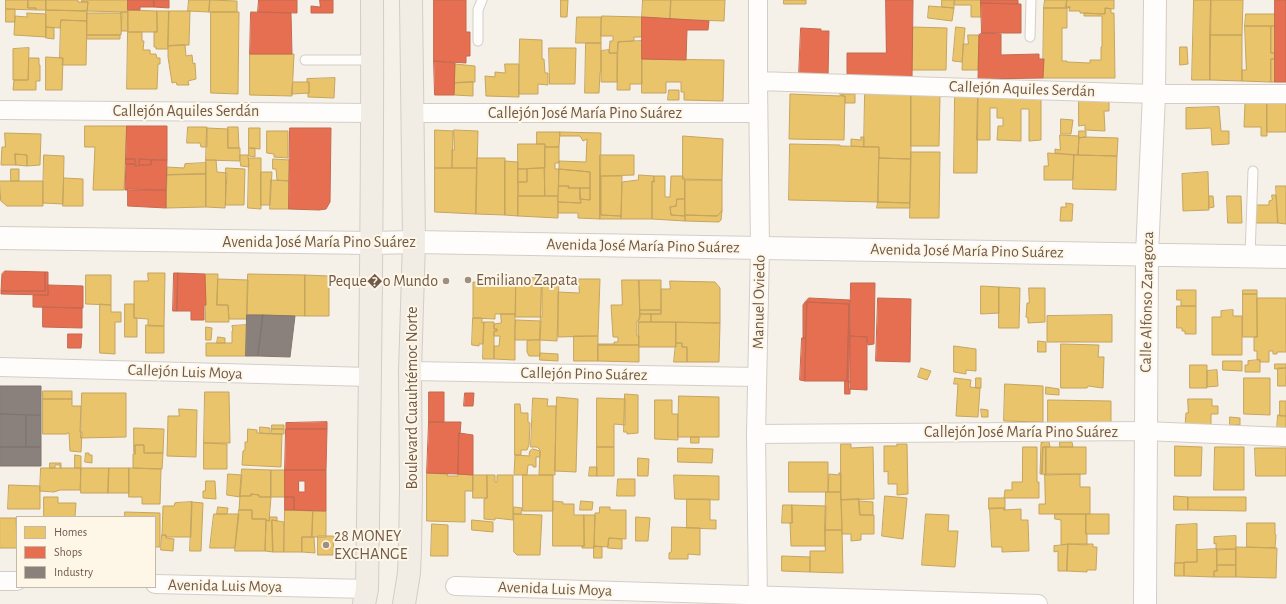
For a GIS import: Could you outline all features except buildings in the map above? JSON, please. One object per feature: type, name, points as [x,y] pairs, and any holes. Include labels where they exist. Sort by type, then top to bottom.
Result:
[{"type":"main road","points":[[366,596],[372,243],[372,0]]},
{"type":"main road","name":"Boulevard Cuauhtémoc Norte","points":[[404,604],[409,573],[410,542],[410,371],[414,242],[411,0]]},
{"type":"street","name":"Manuel Oviedo","points":[[758,0],[760,248],[756,434],[758,599]]},
{"type":"street","name":"Calle Alfonso Zaragoza","points":[[1145,604],[1147,255],[1154,94],[1155,0]]},
{"type":"street","name":"Callejón Aquiles Serdán","points":[[758,81],[1154,94],[1286,94]]},
{"type":"street","name":"Callejón Aquiles Serdán","points":[[0,110],[372,113]]},
{"type":"street","name":"Callejón José María Pino Suárez","points":[[412,113],[758,113]]},
{"type":"street","name":"Avenida José María Pino Suárez","points":[[0,238],[372,243],[414,242],[1286,257]]},
{"type":"street","name":"Callejón Luis Moya","points":[[0,366],[370,377]]},
{"type":"street","name":"Callejón Pino Suárez","points":[[410,371],[757,377]]},
{"type":"street","name":"Callejón José María Pino Suárez","points":[[756,434],[1145,431],[1286,437]]},
{"type":"street","points":[[0,581],[16,581]]},
{"type":"street","name":"Avenida Luis Moya","points":[[156,584],[366,596]]},
{"type":"street","name":"Avenida Luis Moya","points":[[455,586],[758,599],[1038,604]]},
{"type":"lane","points":[[478,41],[478,10],[482,0]]},
{"type":"lane","points":[[1030,37],[1031,0]]},
{"type":"lane","points":[[305,60],[372,60]]},
{"type":"lane","points":[[1250,256],[1254,171]]},
{"type":"place","name":"Emiliano Zapata","points":[[468,280]]},
{"type":"place","name":"Peque�o Mundo","points":[[446,281]]},
{"type":"place","name":"28 MONEY EXCHANGE","points":[[326,545]]}]
